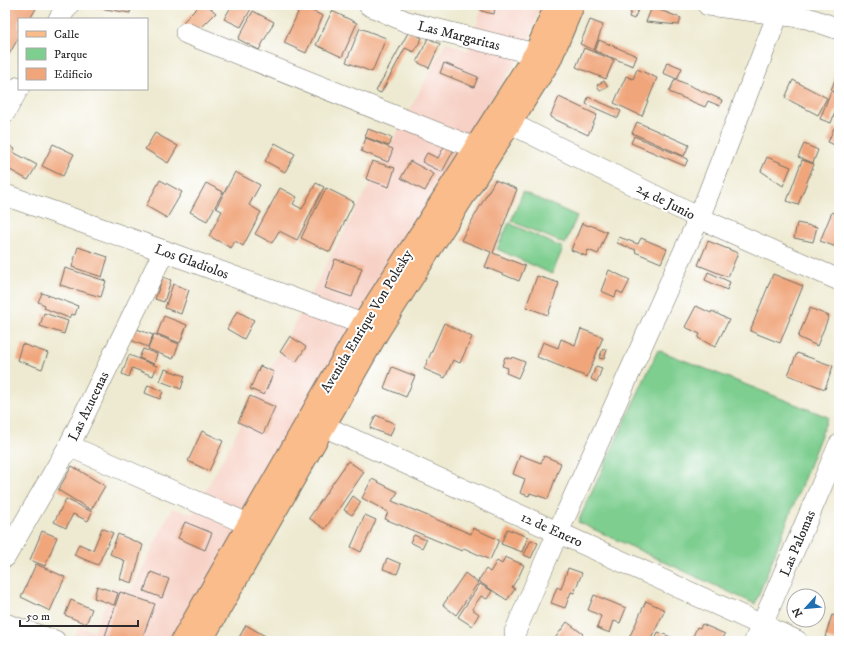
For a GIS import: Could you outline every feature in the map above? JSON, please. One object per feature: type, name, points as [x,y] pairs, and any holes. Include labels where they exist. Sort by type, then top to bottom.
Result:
[{"type":"main road","name":"Avenida Enrique Von Polesky","points":[[542,57],[556,5]]},
{"type":"main road","name":"Avenida Enrique Von Polesky","points":[[371,327],[503,120],[573,5]]},
{"type":"main road","name":"Avenida Enrique Von Polesky","points":[[201,641],[256,528],[315,422],[475,148],[503,120]]},
{"type":"main road","name":"Avenida Enrique Von Polesky","points":[[182,641],[256,528]]},
{"type":"street","points":[[61,18],[68,5]]},
{"type":"street","name":"Las Margaritas","points":[[369,5],[407,22],[542,57]]},
{"type":"street","points":[[708,5],[807,18],[839,29]]},
{"type":"street","points":[[515,632],[558,532],[699,218],[778,14]]},
{"type":"street","points":[[186,34],[475,148]]},
{"type":"street","points":[[5,112],[18,89]]},
{"type":"street","name":"24 de Junio","points":[[503,120],[699,218],[839,280]]},
{"type":"street","name":"Los Gladiolos","points":[[5,195],[164,251],[371,327]]},
{"type":"street","name":"Las Azucenas","points":[[5,557],[69,446],[164,251]]},
{"type":"street","name":"12 de Enero","points":[[315,422],[558,532],[759,633],[797,641]]},
{"type":"street","name":"Las Palomas","points":[[759,633],[839,445]]},
{"type":"street","points":[[69,446],[256,528]]},
{"type":"street","points":[[5,624],[55,641]]},
{"type":"shaded area","points":[[483,5],[541,5],[528,43],[442,177],[173,641],[71,641],[79,627],[94,631],[113,586],[132,590],[172,508],[193,514],[446,42],[468,51]]},
{"type":"green space","points":[[523,192],[577,216],[565,244],[511,221]]},
{"type":"green space","points":[[509,223],[563,248],[552,274],[497,249]]},
{"type":"green space","points":[[658,350],[828,417],[755,604],[578,522]]},
{"type":"building","points":[[5,5],[38,5],[31,18],[18,18],[18,39],[8,56],[5,55]]},
{"type":"building","points":[[93,5],[131,5],[130,13],[93,7]]},
{"type":"building","points":[[200,5],[207,5],[216,13],[194,35],[182,23]]},
{"type":"building","points":[[232,5],[253,5],[241,27],[224,19]]},
{"type":"building","points":[[482,5],[495,5],[494,14],[481,11]]},
{"type":"building","points":[[301,6],[323,16],[306,53],[284,43]]},
{"type":"building","points":[[633,6],[639,8],[634,19],[629,17]]},
{"type":"building","points":[[652,7],[681,18],[679,25],[646,22]]},
{"type":"building","points":[[253,11],[274,22],[259,50],[238,39]]},
{"type":"building","points":[[332,11],[357,23],[342,57],[316,45]]},
{"type":"building","points":[[590,20],[603,25],[594,50],[580,44]]},
{"type":"building","points":[[360,28],[386,38],[372,72],[346,62]]},
{"type":"building","points":[[409,31],[422,38],[414,52],[405,48],[381,93],[376,91]]},
{"type":"building","points":[[428,38],[440,44],[429,68],[417,62]]},
{"type":"building","points":[[599,40],[637,56],[633,66],[595,51]]},
{"type":"building","points":[[584,48],[614,60],[606,79],[576,67]]},
{"type":"building","points":[[667,62],[682,68],[677,79],[663,73]]},
{"type":"building","points":[[444,63],[478,77],[474,87],[440,73]]},
{"type":"building","points":[[637,69],[657,78],[642,116],[614,103],[626,76],[633,79]]},
{"type":"building","points":[[836,77],[839,78],[839,93],[831,90]]},
{"type":"building","points":[[675,79],[722,100],[720,106],[708,101],[705,107],[669,92]]},
{"type":"building","points":[[793,80],[827,98],[818,115],[785,98]]},
{"type":"building","points":[[604,81],[608,87],[600,91],[597,85]]},
{"type":"building","points":[[831,91],[839,95],[839,102],[831,123],[820,119]]},
{"type":"building","points":[[559,97],[597,115],[588,135],[550,117]]},
{"type":"building","points":[[588,97],[621,111],[618,118],[586,104]]},
{"type":"building","points":[[637,122],[689,145],[684,156],[632,133]]},
{"type":"building","points":[[834,128],[839,129],[839,147],[828,142]]},
{"type":"building","points":[[368,129],[392,138],[389,146],[365,137]]},
{"type":"building","points":[[155,133],[178,146],[168,163],[145,149]]},
{"type":"building","points":[[634,136],[688,159],[685,166],[631,143]]},
{"type":"building","points":[[366,138],[393,149],[388,162],[361,151]]},
{"type":"building","points":[[448,139],[457,144],[442,172],[422,162],[427,153],[438,158]]},
{"type":"building","points":[[5,143],[15,149],[13,152],[37,165],[28,180],[5,167]]},
{"type":"building","points":[[275,143],[295,154],[285,172],[265,161]]},
{"type":"building","points":[[53,144],[74,154],[63,176],[42,166]]},
{"type":"building","points":[[804,144],[818,150],[813,163],[798,157]]},
{"type":"building","points":[[767,157],[791,167],[783,186],[761,171]]},
{"type":"building","points":[[802,160],[814,164],[798,205],[787,201]]},
{"type":"building","points":[[372,161],[395,168],[389,187],[366,179]]},
{"type":"building","points":[[410,161],[434,174],[425,191],[401,178]]},
{"type":"building","points":[[235,172],[260,185],[249,205],[261,212],[243,246],[235,241],[231,248],[209,236],[222,211],[216,208]]},
{"type":"building","points":[[160,180],[182,192],[167,218],[146,206]]},
{"type":"building","points":[[495,180],[517,189],[493,253],[525,266],[519,281],[485,267],[491,252],[461,240]]},
{"type":"building","points":[[206,183],[223,192],[207,221],[190,212]]},
{"type":"building","points":[[316,183],[324,187],[297,240],[279,231],[272,243],[255,234],[280,188],[297,197],[293,204],[302,209]]},
{"type":"building","points":[[326,188],[354,202],[330,252],[301,238]]},
{"type":"building","points":[[832,212],[839,215],[839,248],[820,241]]},
{"type":"building","points":[[582,223],[607,232],[598,254],[588,250],[586,256],[571,250]]},
{"type":"building","points":[[797,223],[817,227],[813,242],[794,238]]},
{"type":"building","points":[[619,237],[638,244],[641,238],[667,249],[661,263],[635,252],[636,250],[617,243]]},
{"type":"building","points":[[708,241],[738,253],[728,277],[698,265]]},
{"type":"building","points":[[78,247],[108,257],[102,277],[72,267]]},
{"type":"building","points":[[335,259],[362,268],[352,297],[325,288]]},
{"type":"building","points":[[65,268],[106,281],[101,297],[60,285]]},
{"type":"building","points":[[609,270],[630,280],[623,294],[617,291],[615,297],[601,291]]},
{"type":"building","points":[[708,272],[730,282],[727,290],[705,280]]},
{"type":"building","points":[[773,274],[803,286],[780,343],[750,331]]},
{"type":"building","points":[[537,276],[559,283],[548,315],[526,307]]},
{"type":"building","points":[[163,277],[171,280],[164,302],[155,299]]},
{"type":"building","points":[[173,284],[189,290],[181,314],[165,308]]},
{"type":"building","points":[[42,293],[78,306],[75,315],[71,314],[69,318],[44,308],[45,305],[38,302]]},
{"type":"building","points":[[696,306],[711,313],[712,311],[729,320],[715,347],[698,338],[700,334],[685,327]]},
{"type":"building","points":[[810,308],[829,316],[817,346],[798,337]]},
{"type":"building","points":[[237,311],[254,320],[244,339],[227,329]]},
{"type":"building","points":[[44,313],[68,321],[64,334],[40,326]]},
{"type":"building","points":[[164,316],[187,325],[180,343],[157,334]]},
{"type":"building","points":[[444,323],[472,337],[460,363],[453,360],[445,378],[424,369]]},
{"type":"building","points":[[134,328],[153,335],[148,347],[130,340]]},
{"type":"building","points":[[581,329],[603,337],[587,377],[537,357],[543,342],[558,348],[561,339],[575,345]]},
{"type":"building","points":[[154,334],[179,344],[173,359],[148,349]]},
{"type":"building","points":[[290,336],[306,347],[296,362],[280,352]]},
{"type":"building","points":[[22,344],[48,353],[42,369],[17,360]]},
{"type":"building","points":[[143,349],[157,354],[154,364],[139,358]]},
{"type":"building","points":[[603,349],[607,350],[604,359],[599,358]]},
{"type":"building","points":[[797,353],[833,366],[825,389],[788,375]]},
{"type":"building","points":[[129,355],[157,366],[153,376],[132,368],[129,377],[122,374]]},
{"type":"building","points":[[505,357],[511,359],[512,357],[525,362],[518,378],[506,373],[508,368],[502,366]]},
{"type":"building","points":[[260,366],[274,372],[264,395],[250,389]]},
{"type":"building","points":[[596,366],[602,368],[597,382],[591,379]]},
{"type":"building","points":[[392,367],[415,376],[406,397],[384,388]]},
{"type":"building","points":[[165,369],[185,376],[181,389],[160,381]]},
{"type":"building","points":[[148,385],[163,391],[160,399],[145,393]]},
{"type":"building","points":[[250,396],[275,407],[263,434],[238,422]]},
{"type":"building","points":[[376,415],[395,424],[390,436],[370,428]]},
{"type":"building","points":[[202,431],[223,441],[209,471],[188,461]]},
{"type":"building","points":[[520,455],[541,463],[544,456],[561,463],[548,499],[530,493],[529,496],[520,493],[525,479],[513,474]]},
{"type":"building","points":[[348,461],[364,472],[325,529],[309,518]]},
{"type":"building","points":[[72,466],[105,486],[91,510],[58,490]]},
{"type":"building","points":[[372,479],[398,492],[392,501],[471,534],[473,528],[499,540],[490,560],[464,548],[462,551],[385,519],[388,512],[362,498]]},
{"type":"building","points":[[353,496],[361,502],[352,515],[344,510]]},
{"type":"building","points":[[66,499],[92,512],[88,521],[73,514],[66,528],[54,522]]},
{"type":"building","points":[[365,515],[376,520],[361,552],[351,547]]},
{"type":"building","points":[[185,522],[212,533],[205,550],[178,538]]},
{"type":"building","points":[[102,528],[113,533],[98,565],[74,555],[79,544],[93,550]]},
{"type":"building","points":[[507,529],[528,537],[522,552],[501,544]]},
{"type":"building","points":[[42,531],[57,537],[45,566],[30,560]]},
{"type":"building","points":[[118,534],[143,545],[132,583],[120,579],[125,561],[110,554]]},
{"type":"building","points":[[414,535],[426,540],[422,548],[410,542]]},
{"type":"building","points":[[531,540],[538,543],[531,558],[524,555]]},
{"type":"building","points":[[505,557],[524,565],[512,587],[515,589],[507,600],[478,581],[486,569],[490,572],[497,561],[502,564]]},
{"type":"building","points":[[387,558],[401,564],[397,574],[383,569]]},
{"type":"building","points":[[36,564],[65,577],[50,611],[21,597]]},
{"type":"building","points":[[568,568],[582,573],[574,593],[571,592],[565,608],[551,603],[557,587],[561,589]]},
{"type":"building","points":[[151,572],[169,579],[162,598],[144,591]]},
{"type":"building","points":[[465,573],[478,583],[456,615],[443,605]]},
{"type":"building","points":[[480,584],[492,591],[487,599],[481,596],[472,609],[479,614],[472,626],[458,617]]},
{"type":"building","points":[[97,586],[118,593],[114,605],[94,598]]},
{"type":"building","points":[[120,592],[155,604],[141,641],[120,641],[105,636]]},
{"type":"building","points":[[594,595],[626,608],[620,623],[614,621],[610,633],[597,628],[601,616],[588,610]]},
{"type":"building","points":[[71,600],[92,609],[86,624],[65,615]]},
{"type":"building","points":[[646,601],[665,610],[650,641],[636,641],[629,638]]},
{"type":"building","points":[[832,615],[839,617],[839,629],[835,641],[825,637]]},
{"type":"building","points":[[567,622],[583,634],[578,641],[553,641]]},
{"type":"building","points":[[702,624],[725,634],[723,639],[728,641],[691,641],[697,627],[700,628]]},
{"type":"building","points":[[246,625],[274,641],[237,641]]},
{"type":"building","points":[[658,632],[676,639],[675,641],[655,641]]}]
